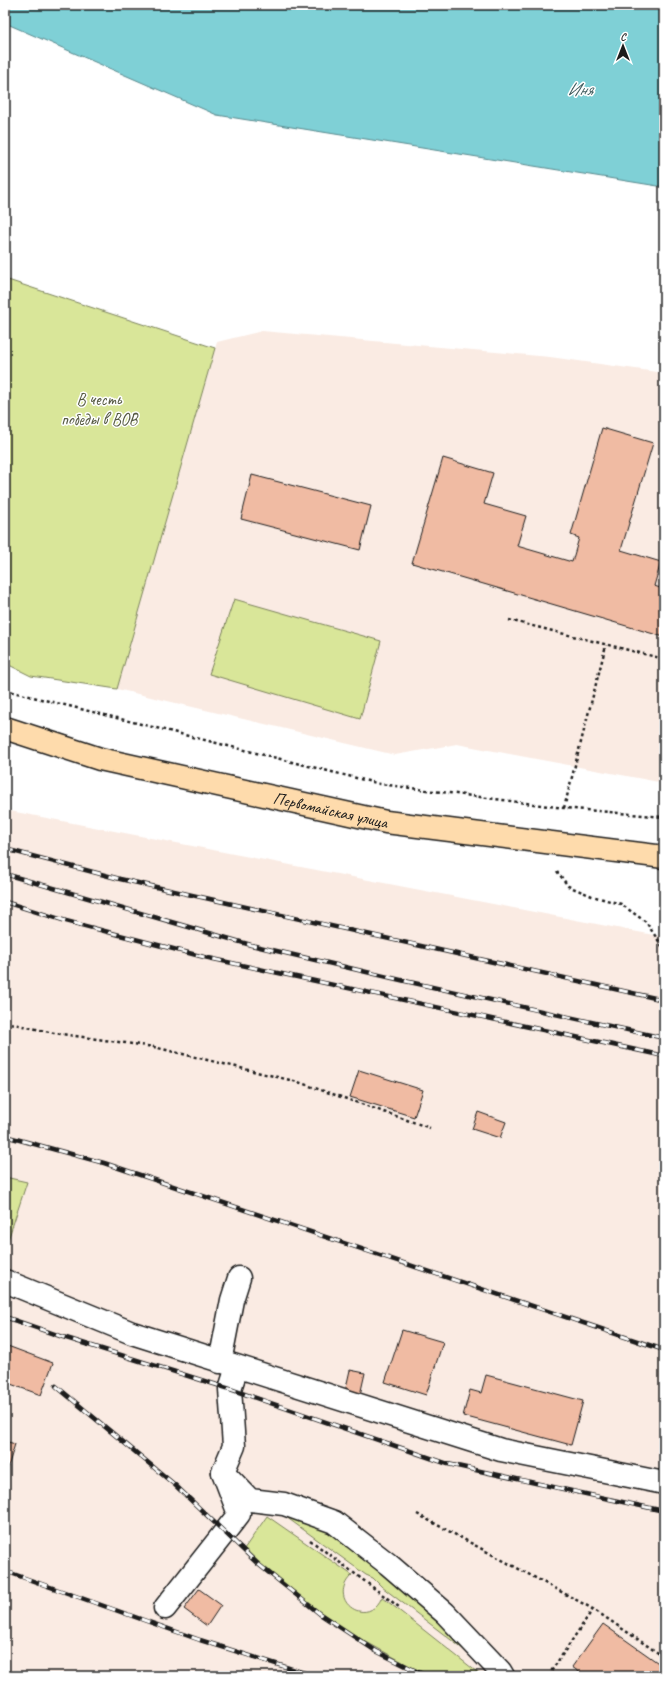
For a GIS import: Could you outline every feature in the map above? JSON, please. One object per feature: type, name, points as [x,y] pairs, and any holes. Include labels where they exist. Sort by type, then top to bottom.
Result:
[{"type":"main road","name":"Первомайская улица","points":[[5,728],[100,759],[386,822],[664,856]]},
{"type":"lane","points":[[164,1608],[239,1514],[223,1472],[234,1446],[229,1365],[232,1300],[239,1278]]},
{"type":"lane","points":[[5,1281],[126,1331],[229,1365],[501,1450],[664,1483]]},
{"type":"lane","points":[[223,1472],[250,1500],[284,1504],[334,1522],[388,1564],[445,1613],[503,1676]]},
{"type":"path","points":[[509,620],[664,659]]},
{"type":"path","points":[[564,808],[606,645]]},
{"type":"path","points":[[5,690],[380,784],[564,808],[664,817]]},
{"type":"path","points":[[557,871],[568,886],[592,896],[621,904],[646,922],[664,949]]},
{"type":"path","points":[[5,1022],[54,1033],[154,1047],[298,1082],[430,1128]]},
{"type":"path","points":[[417,1514],[593,1609],[664,1657]]},
{"type":"path","points":[[308,1539],[402,1610]]},
{"type":"path","points":[[548,1676],[593,1609]]},
{"type":"shaded area","points":[[262,331],[550,357],[664,373],[664,783],[457,744],[395,755],[117,689],[217,342]]},
{"type":"shaded area","points":[[5,810],[664,937],[664,1676],[5,1676]]},
{"type":"green space","name":"В честь победы в ВОВ","points":[[5,279],[215,348],[117,689],[31,676],[5,663]]},
{"type":"green space","points":[[234,599],[381,641],[360,719],[209,674]]},
{"type":"green space","points":[[5,1177],[27,1182],[5,1249]]},
{"type":"green space","points":[[275,1509],[329,1525],[417,1596],[472,1656],[382,1587],[373,1578],[366,1575]]},
{"type":"green space","points":[[267,1516],[352,1575],[345,1584],[343,1594],[346,1602],[352,1608],[359,1611],[368,1611],[376,1607],[382,1597],[482,1676],[430,1676],[350,1633],[293,1593],[253,1561],[244,1549]]},
{"type":"water","name":"Иня","points":[[5,5],[664,5],[664,187],[217,115],[5,23]]},
{"type":"building","points":[[602,428],[653,443],[621,550],[661,562],[654,586],[664,589],[664,637],[412,563],[443,458],[493,473],[484,504],[526,516],[517,546],[572,562],[579,538],[571,535]]},
{"type":"building","points":[[252,475],[371,506],[360,550],[241,519]]},
{"type":"building","points":[[359,1070],[423,1090],[414,1117],[350,1097]]},
{"type":"building","points":[[478,1112],[506,1122],[500,1138],[472,1129]]},
{"type":"building","points":[[402,1330],[443,1342],[426,1395],[385,1382]]},
{"type":"building","points":[[5,1345],[53,1363],[41,1395],[5,1382]]},
{"type":"building","points":[[350,1370],[365,1373],[360,1395],[345,1392]]},
{"type":"building","points":[[486,1375],[583,1401],[571,1445],[463,1416],[470,1390],[481,1393]]},
{"type":"building","points":[[5,1441],[15,1444],[5,1477]]},
{"type":"building","points":[[199,1589],[221,1605],[207,1626],[184,1609]]},
{"type":"building","points":[[603,1624],[664,1667],[664,1676],[585,1676],[572,1667]]},
{"type":"railway","points":[[5,849],[120,879],[664,1000]]},
{"type":"railway","points":[[5,874],[251,945],[405,981],[664,1038]]},
{"type":"railway","points":[[5,902],[66,921],[204,957],[664,1056]]},
{"type":"railway","points":[[5,1136],[104,1163],[664,1350]]},
{"type":"railway","points":[[5,1317],[63,1337],[230,1389],[448,1464],[664,1511]]},
{"type":"railway","points":[[56,1386],[175,1485],[258,1564],[320,1614],[376,1651],[426,1676]]},
{"type":"railway","points":[[5,1571],[200,1640],[314,1676]]}]
